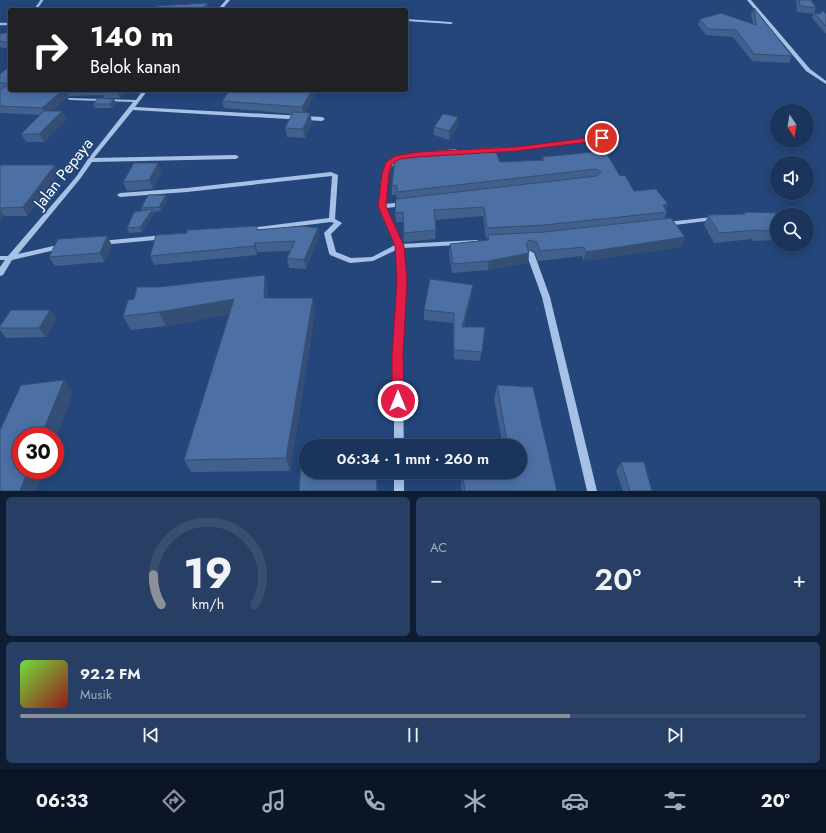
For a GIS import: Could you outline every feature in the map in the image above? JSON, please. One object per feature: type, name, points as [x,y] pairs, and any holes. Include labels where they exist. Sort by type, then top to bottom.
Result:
[{"type":"street","points":[[221,8],[228,0]]},
{"type":"street","points":[[749,0],[808,70],[826,83]]},
{"type":"street","points":[[408,20],[451,23]]},
{"type":"street","name":"Jalan Pepaya","points":[[0,273],[10,258],[78,178],[90,160],[133,108],[136,101],[144,92]]},
{"type":"street","points":[[70,99],[136,101]]},
{"type":"street","points":[[133,108],[322,119]]},
{"type":"street","points":[[477,150],[516,149],[616,137]]},
{"type":"street","points":[[399,439],[398,356],[402,281],[399,246],[382,206],[386,173],[389,163],[398,157],[464,151]]},
{"type":"street","points":[[90,160],[236,157]]},
{"type":"street","points":[[120,195],[187,190],[331,174],[335,175],[332,220]]},
{"type":"street","points":[[382,206],[411,203]]},
{"type":"street","points":[[657,225],[712,219]]},
{"type":"street","points":[[246,231],[332,220],[339,223],[327,232],[333,253],[350,261],[373,259],[399,246],[486,241]]},
{"type":"street","points":[[96,243],[175,236]]},
{"type":"street","points":[[0,258],[10,258],[56,246],[72,245]]},
{"type":"street","points":[[530,253],[546,297],[592,491]]},
{"type":"street","points":[[399,479],[399,491]]},
{"type":"building","points":[[799,0],[811,0],[816,8],[800,6]]},
{"type":"building","points":[[208,3],[203,8],[156,8],[157,6]]},
{"type":"building","points":[[754,8],[792,56],[754,54],[736,30],[708,29],[700,19],[721,13],[756,25]]},
{"type":"building","points":[[823,11],[826,14],[826,26],[814,13],[820,14]]},
{"type":"building","points":[[8,32],[8,43],[0,41],[0,34]]},
{"type":"building","points":[[8,68],[8,83],[0,83],[0,74]]},
{"type":"building","points":[[8,84],[8,92],[61,92],[42,108],[0,106],[0,90]]},
{"type":"building","points":[[229,92],[311,92],[302,107],[222,101]]},
{"type":"building","points":[[98,98],[114,99],[110,104],[93,104]]},
{"type":"building","points":[[44,111],[62,111],[39,134],[21,134]]},
{"type":"building","points":[[293,112],[310,113],[303,129],[285,128]]},
{"type":"building","points":[[443,114],[458,117],[449,131],[434,127]]},
{"type":"building","points":[[494,147],[500,162],[544,160],[542,157],[605,151],[620,176],[625,175],[634,191],[656,189],[668,204],[663,205],[667,212],[544,225],[487,228],[484,207],[434,210],[436,230],[404,233],[403,212],[395,213],[396,199],[597,176],[601,172],[596,169],[397,192],[397,185],[392,186],[395,156]]},
{"type":"building","points":[[134,163],[158,163],[149,180],[123,182]]},
{"type":"building","points":[[0,165],[55,165],[23,207],[0,208]]},
{"type":"building","points":[[148,195],[166,195],[159,207],[141,208]]},
{"type":"building","points":[[153,209],[140,227],[127,228],[134,212]]},
{"type":"building","points":[[744,212],[770,213],[770,230],[719,233],[708,215],[745,214]]},
{"type":"building","points":[[671,218],[685,237],[586,252],[584,247],[540,251],[537,242],[529,240],[526,244],[529,253],[489,261],[453,264],[450,244],[489,240],[488,235],[544,232]]},
{"type":"building","points":[[257,226],[257,230],[302,226],[318,228],[304,260],[287,258],[295,241],[255,243],[254,246],[150,256],[156,235],[187,233],[187,230]]},
{"type":"building","points":[[107,236],[100,253],[49,257],[58,239]]},
{"type":"building","points":[[265,275],[264,298],[313,298],[286,458],[184,460],[234,299],[159,312],[123,316],[128,300],[134,299],[137,287],[159,287]]},
{"type":"building","points":[[430,279],[473,285],[462,327],[485,327],[482,352],[454,350],[454,313],[424,310]]},
{"type":"building","points":[[11,310],[50,310],[39,328],[0,328]]},
{"type":"building","points":[[64,380],[45,427],[12,427],[12,479],[25,479],[20,491],[0,491],[0,430],[21,385]]},
{"type":"building","points":[[497,385],[533,387],[557,491],[465,491],[463,479],[527,479],[527,439],[507,439]]},
{"type":"building","points":[[621,462],[644,462],[652,491],[630,491]]},
{"type":"building","points":[[300,479],[376,479],[377,491],[299,491]]},
{"type":"waterway","points":[[36,8],[42,0]]},
{"type":"waterway","points":[[0,24],[8,24]]},
{"type":"route","points":[[398,401],[398,356],[402,281],[399,246],[382,206],[386,173],[389,163],[398,157],[417,154],[516,149],[602,138]]}]
